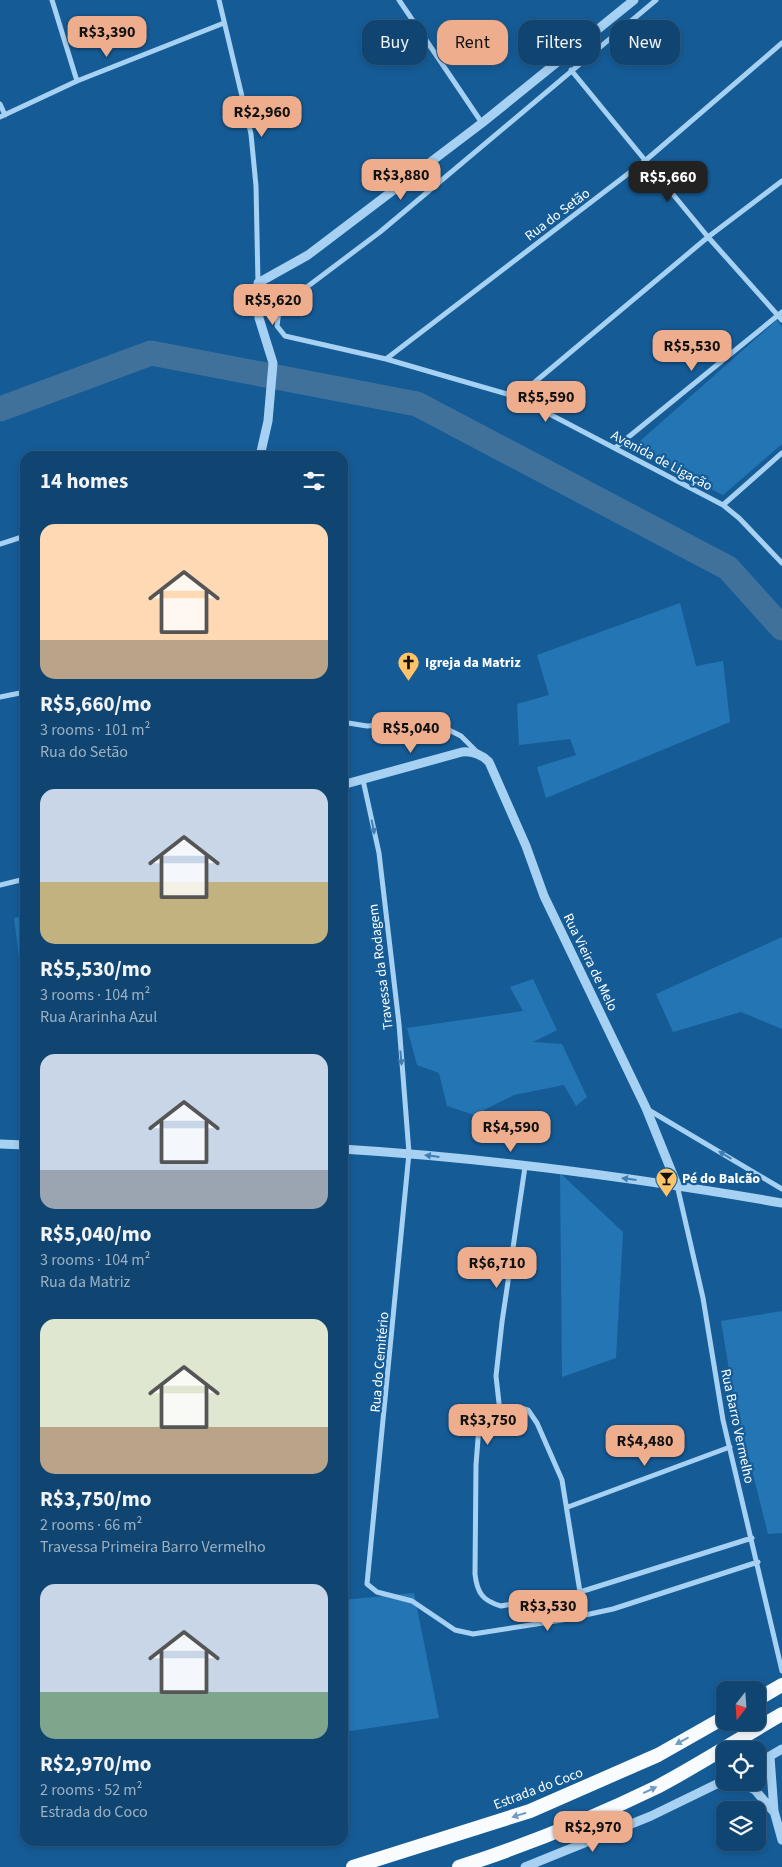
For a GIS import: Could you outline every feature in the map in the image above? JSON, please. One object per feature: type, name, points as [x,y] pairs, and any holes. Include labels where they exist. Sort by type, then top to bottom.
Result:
[{"type":"highway","points":[[766,1694],[782,1685]]},
{"type":"highway","points":[[459,1867],[508,1851],[580,1822],[658,1786],[782,1714]]},
{"type":"highway","name":"Estrada do Coco","points":[[353,1867],[530,1811],[658,1755],[716,1722]]},
{"type":"street","points":[[52,0],[76,80]]},
{"type":"street","points":[[219,0],[245,102],[251,134],[256,186],[259,318],[272,358],[273,367],[271,392],[261,451]]},
{"type":"street","points":[[399,0],[482,123]]},
{"type":"street","points":[[258,283],[308,254],[482,123],[634,0]]},
{"type":"street","points":[[656,0],[571,70],[708,238],[780,314],[782,320]]},
{"type":"street","points":[[0,104],[3,116],[76,80],[224,23]]},
{"type":"street","name":"Rua do Setão","points":[[386,359],[646,160],[782,43]]},
{"type":"street","name":"Avenida de Ligação","points":[[571,70],[380,232],[287,302],[279,311],[276,322],[278,330],[285,336],[386,359],[517,398],[723,505],[739,518],[782,563]]},
{"type":"street","points":[[517,398],[708,238],[782,181]]},
{"type":"street","points":[[615,448],[780,314]]},
{"type":"street","points":[[723,505],[782,454]]},
{"type":"street","points":[[0,544],[20,538]]},
{"type":"street","points":[[0,697],[20,693]]},
{"type":"street","points":[[348,723],[367,726],[423,722],[445,728],[461,736],[479,754]]},
{"type":"street","points":[[348,783],[462,752],[479,754]]},
{"type":"street","name":"Rua Vieira de Melo","points":[[479,754],[494,769],[544,896],[646,1108],[677,1185]]},
{"type":"street","name":"Travessa da Rodagem","points":[[363,780],[378,853],[399,1024],[409,1153]]},
{"type":"street","points":[[0,885],[20,880]]},
{"type":"street","points":[[646,1108],[782,1189]]},
{"type":"street","points":[[0,1143],[20,1145]]},
{"type":"street","points":[[348,1149],[409,1153],[677,1185],[782,1202]]},
{"type":"street","name":"Rua do Cemitério","points":[[409,1153],[384,1433],[367,1573],[368,1584],[373,1591],[412,1601],[455,1630],[473,1634],[562,1620],[613,1609],[758,1562]]},
{"type":"street","points":[[500,1412],[496,1376],[526,1167]]},
{"type":"street","name":"Rua Barro Vermelho","points":[[677,1185],[703,1298],[713,1364],[730,1447],[782,1671]]},
{"type":"street","points":[[580,1592],[568,1507],[562,1480],[537,1423],[528,1410],[522,1408],[488,1415],[479,1426],[476,1465],[476,1586],[481,1596],[501,1606],[580,1592],[752,1538]]},
{"type":"street","points":[[568,1507],[730,1447]]},
{"type":"street","points":[[766,1759],[782,1749]]},
{"type":"street","points":[[770,1757],[774,1811],[782,1840]]},
{"type":"street","points":[[525,1867],[651,1816],[716,1784]]},
{"type":"street","points":[[756,1791],[774,1811]]},
{"type":"shaded area","points":[[777,320],[782,327],[782,444],[723,495],[631,449]]},
{"type":"shaded area","points":[[680,603],[696,666],[723,661],[730,722],[546,798],[537,767],[576,755],[570,739],[519,745],[517,704],[549,695],[537,655]]},
{"type":"shaded area","points":[[20,917],[20,965],[14,918]]},
{"type":"shaded area","points":[[782,937],[782,1029],[741,1012],[673,1032],[656,994]]},
{"type":"shaded area","points":[[533,979],[557,1030],[533,1042],[562,1044],[587,1097],[576,1106],[564,1085],[514,1095],[474,1115],[447,1106],[439,1073],[417,1065],[407,1028],[523,1011],[510,987]]},
{"type":"shaded area","points":[[560,1173],[623,1232],[616,1358],[562,1377]]},
{"type":"shaded area","points":[[782,1311],[782,1533],[768,1534],[733,1394],[721,1321]]},
{"type":"shaded area","points":[[414,1593],[439,1718],[348,1731],[348,1600]]},
{"type":"waterway","points":[[0,409],[151,353],[417,404],[728,568],[782,628]]},
{"type":"place","name":"Igreja da Matriz","points":[[409,681]]},
{"type":"place","name":"Pé do Balcão","points":[[666,1197]]}]
